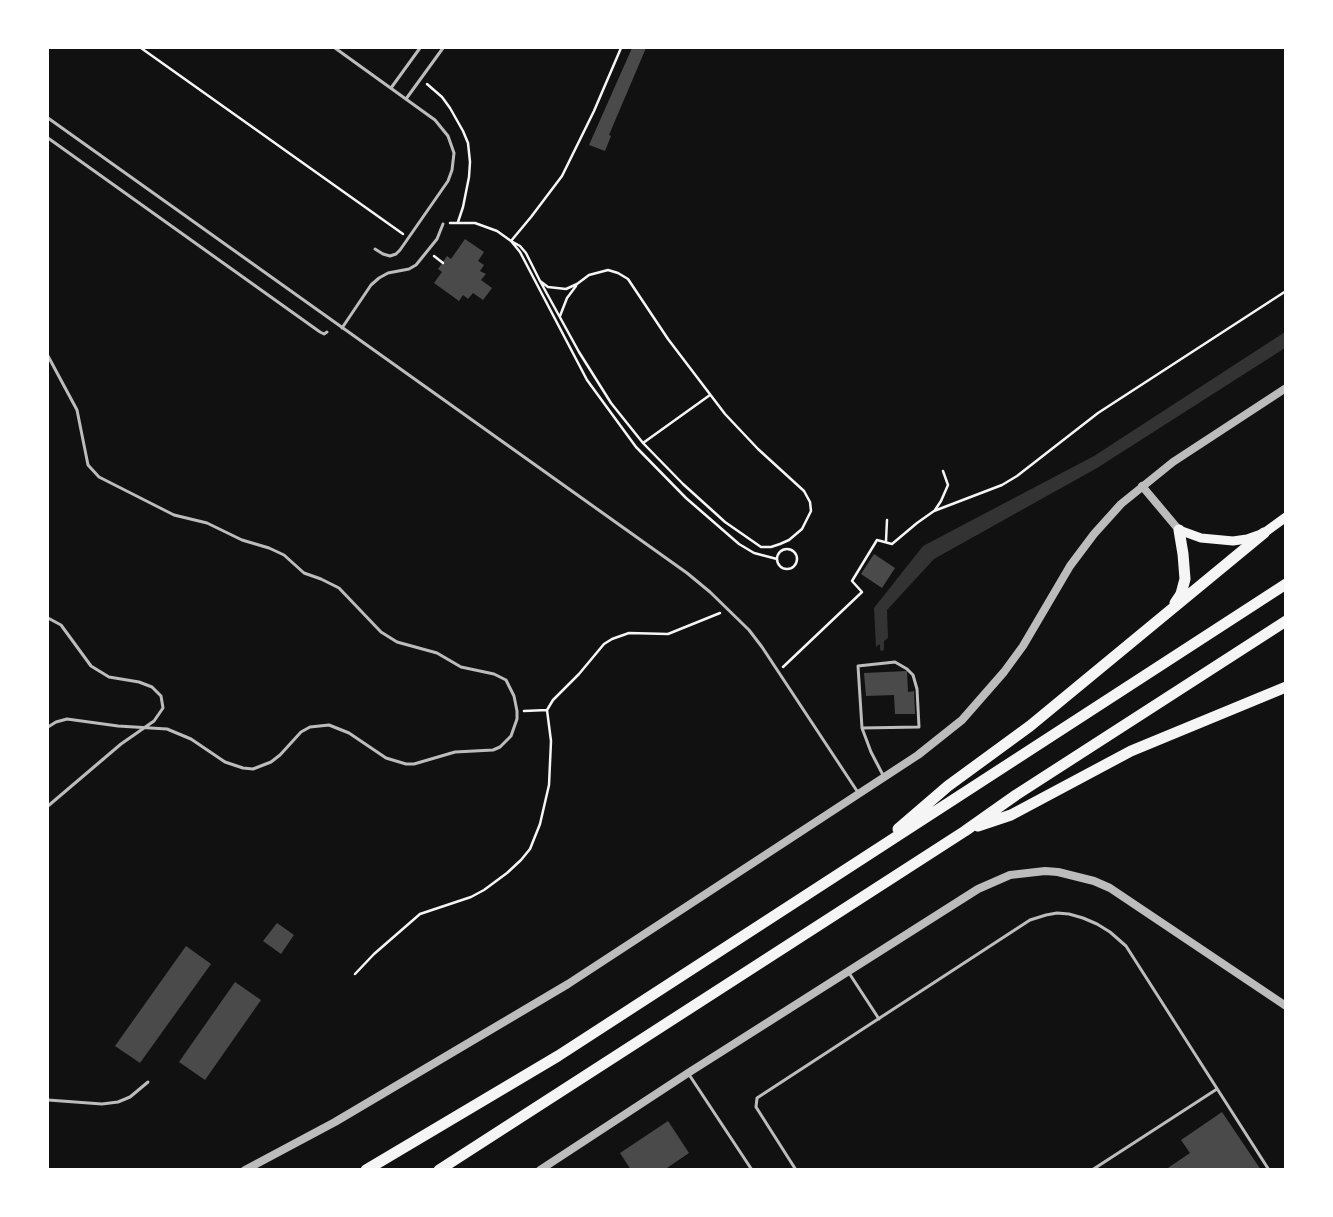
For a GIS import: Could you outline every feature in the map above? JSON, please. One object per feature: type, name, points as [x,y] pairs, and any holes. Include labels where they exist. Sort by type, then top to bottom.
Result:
[{"type":"highway","points":[[1170,611],[1181,594],[1185,579],[1179,530]]},
{"type":"highway","points":[[864,858],[948,786],[1030,726],[1264,533]]},
{"type":"highway","points":[[366,1170],[558,1056],[1286,584]]},
{"type":"highway","points":[[439,1170],[965,831],[1016,795],[1286,620]]},
{"type":"highway","points":[[965,831],[1010,815],[1131,751],[1286,687]]},
{"type":"main road","points":[[1179,530],[1201,538],[1217,540],[1247,539],[1264,533],[1286,517]]},
{"type":"street","points":[[245,1170],[335,1122],[568,984],[918,755],[962,720],[1004,672],[1023,646],[1070,566],[1094,534],[1121,504],[1173,462],[1286,388]]},
{"type":"street","points":[[1142,486],[1179,530]]},
{"type":"street","points":[[540,1170],[978,888],[1010,875],[1058,872],[1094,881],[1110,888],[1286,1006]]},
{"type":"lane","points":[[335,48],[435,120],[448,136],[454,153],[452,170],[448,181],[396,254],[390,256],[375,249]]},
{"type":"lane","points":[[391,88],[420,48]]},
{"type":"lane","points":[[406,99],[443,48]]},
{"type":"lane","points":[[48,118],[687,573],[731,610],[749,630],[779,671],[860,794]]},
{"type":"lane","points":[[48,138],[320,332],[324,334],[327,332]]},
{"type":"lane","points":[[342,328],[372,285],[380,278],[388,273],[416,266],[441,234],[443,224]]},
{"type":"lane","points":[[48,356],[77,410],[88,465],[99,477],[174,515],[207,523],[242,540],[269,548],[284,555],[304,573],[339,588],[381,632],[392,639],[404,645],[437,653],[462,667],[494,674],[506,680],[514,696],[517,711],[517,719],[511,736],[500,747],[493,750],[455,752],[414,764],[406,764],[386,758],[338,727],[320,725],[310,727],[301,732],[271,762],[253,769],[242,768],[225,762],[191,739],[167,729],[118,726],[67,719],[56,722],[48,727]]},
{"type":"lane","points":[[48,618],[61,625],[91,666],[109,677],[146,684],[157,691],[163,701],[163,708],[154,722],[121,744],[48,806]]},
{"type":"lane","points":[[862,728],[919,727],[917,689],[913,675],[907,669],[895,662],[858,666],[862,728],[884,778]]},
{"type":"lane","points":[[796,1170],[756,1107],[757,1098],[1030,920],[1046,915],[1069,914],[1097,924],[1126,946],[1269,1170]]},
{"type":"lane","points":[[849,972],[879,1018]]},
{"type":"lane","points":[[688,1073],[752,1170]]},
{"type":"lane","points":[[48,1100],[102,1104],[118,1102],[130,1097],[148,1082]]},
{"type":"lane","points":[[1092,1170],[1217,1088]]},
{"type":"path","points":[[140,48],[408,238]]},
{"type":"path","points":[[511,241],[532,217],[562,176],[594,111],[621,48]]},
{"type":"path","points":[[443,224],[475,223],[497,231],[520,246],[526,253],[540,282],[596,381],[642,443],[703,504],[753,543],[761,547],[771,547],[789,540],[797,534],[805,525],[810,515],[811,506],[808,496],[746,437],[710,395],[668,340],[628,278],[618,273],[602,271],[589,275],[566,289],[548,287],[540,282]]},
{"type":"path","points":[[511,241],[520,252],[586,380],[636,447],[686,498],[739,544],[754,553],[777,559]]},
{"type":"path","points":[[428,252],[443,262]]},
{"type":"path","points":[[560,316],[567,298],[577,284]]},
{"type":"path","points":[[779,671],[862,592],[852,581],[877,540],[892,544],[916,523],[934,511],[1002,485],[1017,476],[1098,413],[1286,291]]},
{"type":"path","points":[[642,443],[710,395]]},
{"type":"path","points":[[934,511],[947,491],[947,480],[943,471]]},
{"type":"path","points":[[886,542],[887,520]]},
{"type":"path","points":[[787,549],[794,552],[796,560],[792,567],[784,568],[780,566],[777,559],[779,552],[787,549]]},
{"type":"path","points":[[355,974],[374,954],[420,914],[471,897],[484,890],[507,873],[530,850],[540,824],[549,785],[551,741],[547,710],[553,700],[579,674],[596,652],[612,639],[628,633],[668,634],[710,616],[731,610]]},
{"type":"path","points":[[517,711],[547,710]]},
{"type":"shaded area","points":[[1285,332],[1285,348],[1097,468],[934,559],[887,610],[888,638],[876,647],[874,608],[923,546],[1094,456]]},
{"type":"building","points":[[632,48],[646,48],[609,135],[611,136],[605,151],[589,145]]},
{"type":"building","points":[[465,239],[484,252],[478,261],[484,265],[480,271],[486,274],[481,280],[492,288],[483,300],[473,293],[468,299],[463,295],[459,301],[434,283],[442,272],[438,269],[447,256],[451,259]]},
{"type":"building","points":[[874,554],[895,568],[882,588],[861,574]]},
{"type":"building","points":[[907,671],[908,692],[914,691],[915,714],[895,714],[894,695],[866,696],[864,673]]},
{"type":"building","points":[[277,923],[294,935],[281,954],[263,941]]},
{"type":"building","points":[[186,946],[211,964],[140,1063],[115,1046]]},
{"type":"building","points":[[235,982],[261,1000],[205,1080],[179,1062]]},
{"type":"building","points":[[1222,1112],[1261,1170],[1165,1170],[1190,1153],[1181,1140]]},
{"type":"building","points":[[668,1121],[689,1153],[664,1170],[631,1170],[620,1153]]},
{"type":"waterway","points":[[882,639],[882,649]]}]
